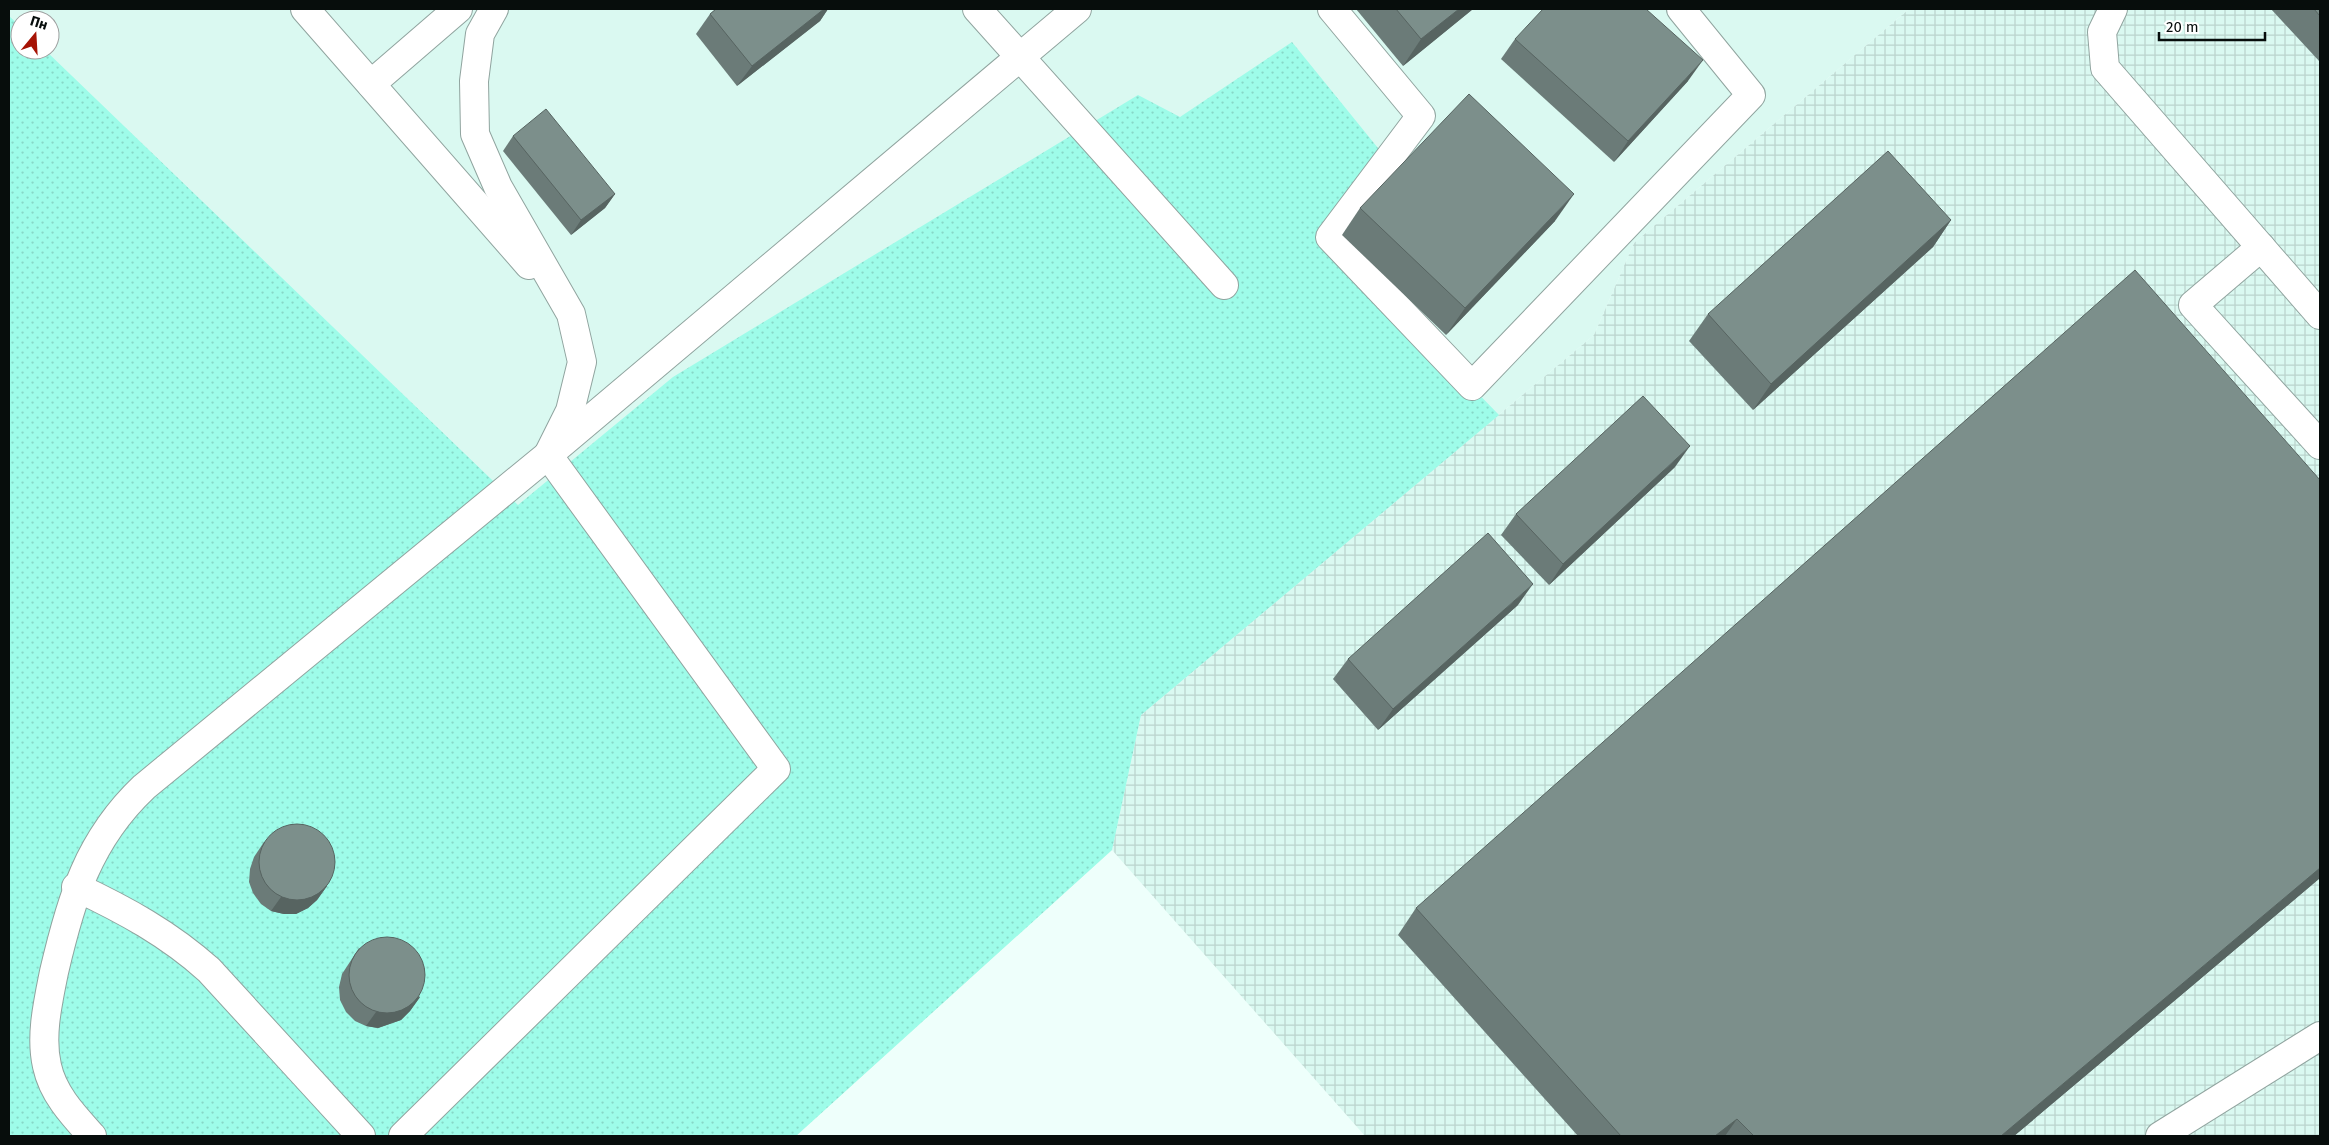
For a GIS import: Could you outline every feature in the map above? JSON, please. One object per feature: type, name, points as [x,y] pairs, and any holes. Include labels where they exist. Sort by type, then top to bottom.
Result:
[{"type":"lane","points":[[306,9],[571,314]]},
{"type":"lane","points":[[371,84],[458,9]]},
{"type":"lane","points":[[494,9],[480,34],[474,81],[475,134],[498,187],[571,314],[582,362],[570,411],[548,455]]},
{"type":"lane","points":[[977,9],[1224,285]]},
{"type":"lane","points":[[77,1131],[54,1086],[47,1066],[45,1043],[46,1015],[52,982],[76,887],[108,826],[144,787],[548,455],[1077,9]]},
{"type":"lane","points":[[1332,9],[1421,116],[1330,238],[1472,386],[1751,95],[1681,9]]},
{"type":"lane","points":[[2112,9],[2102,32],[2104,68],[2320,315]]},
{"type":"lane","points":[[2261,247],[2193,305],[2320,445]]},
{"type":"lane","points":[[403,1136],[776,769],[548,455]]},
{"type":"lane","points":[[76,887],[138,917],[192,954],[209,970],[361,1136]]},
{"type":"lane","points":[[2160,1136],[2320,1036]]},
{"type":"shaded area","points":[[9,9],[1909,9],[1634,243],[1594,335],[1141,715],[1112,850],[796,1136],[9,1136]]},
{"type":"shaded area","points":[[1909,9],[2320,9],[2320,1136],[1365,1136],[1112,850],[1141,715],[1594,335],[1634,243]]},
{"type":"green space","points":[[9,16],[10,60],[55,60],[518,505],[673,377],[1138,95],[1180,117],[1292,42],[1382,153],[1320,231],[1499,415],[1141,715],[1112,850],[796,1136],[9,1136]]},
{"type":"building","points":[[716,9],[824,9],[752,66],[710,14]]},
{"type":"building","points":[[1396,9],[1459,9],[1421,39]]},
{"type":"building","points":[[1543,9],[1646,9],[1703,60],[1628,141],[1515,39]]},
{"type":"building","points":[[2314,9],[2320,9],[2320,16]]},
{"type":"building","points":[[1469,94],[1574,194],[1465,308],[1360,208]]},
{"type":"building","points":[[546,109],[615,194],[581,220],[513,136]]},
{"type":"building","points":[[1888,151],[1951,220],[1771,384],[1708,314]]},
{"type":"building","points":[[2135,270],[2320,480],[2320,868],[2001,1136],[1754,1136],[1737,1119],[1715,1136],[1621,1136],[1416,908]]},
{"type":"building","points":[[1643,396],[1690,446],[1563,564],[1516,514]]},
{"type":"building","points":[[1488,533],[1533,584],[1393,709],[1348,659]]},
{"type":"building","points":[[297,824],[311,827],[324,835],[332,848],[335,862],[332,876],[324,889],[311,897],[297,900],[283,897],[270,889],[262,876],[259,862],[262,848],[270,835],[283,827]]},
{"type":"building","points":[[380,937],[394,937],[408,943],[419,954],[425,968],[422,990],[414,1002],[394,1013],[380,1013],[366,1007],[355,996],[349,982],[349,968],[355,954],[366,943]]}]
